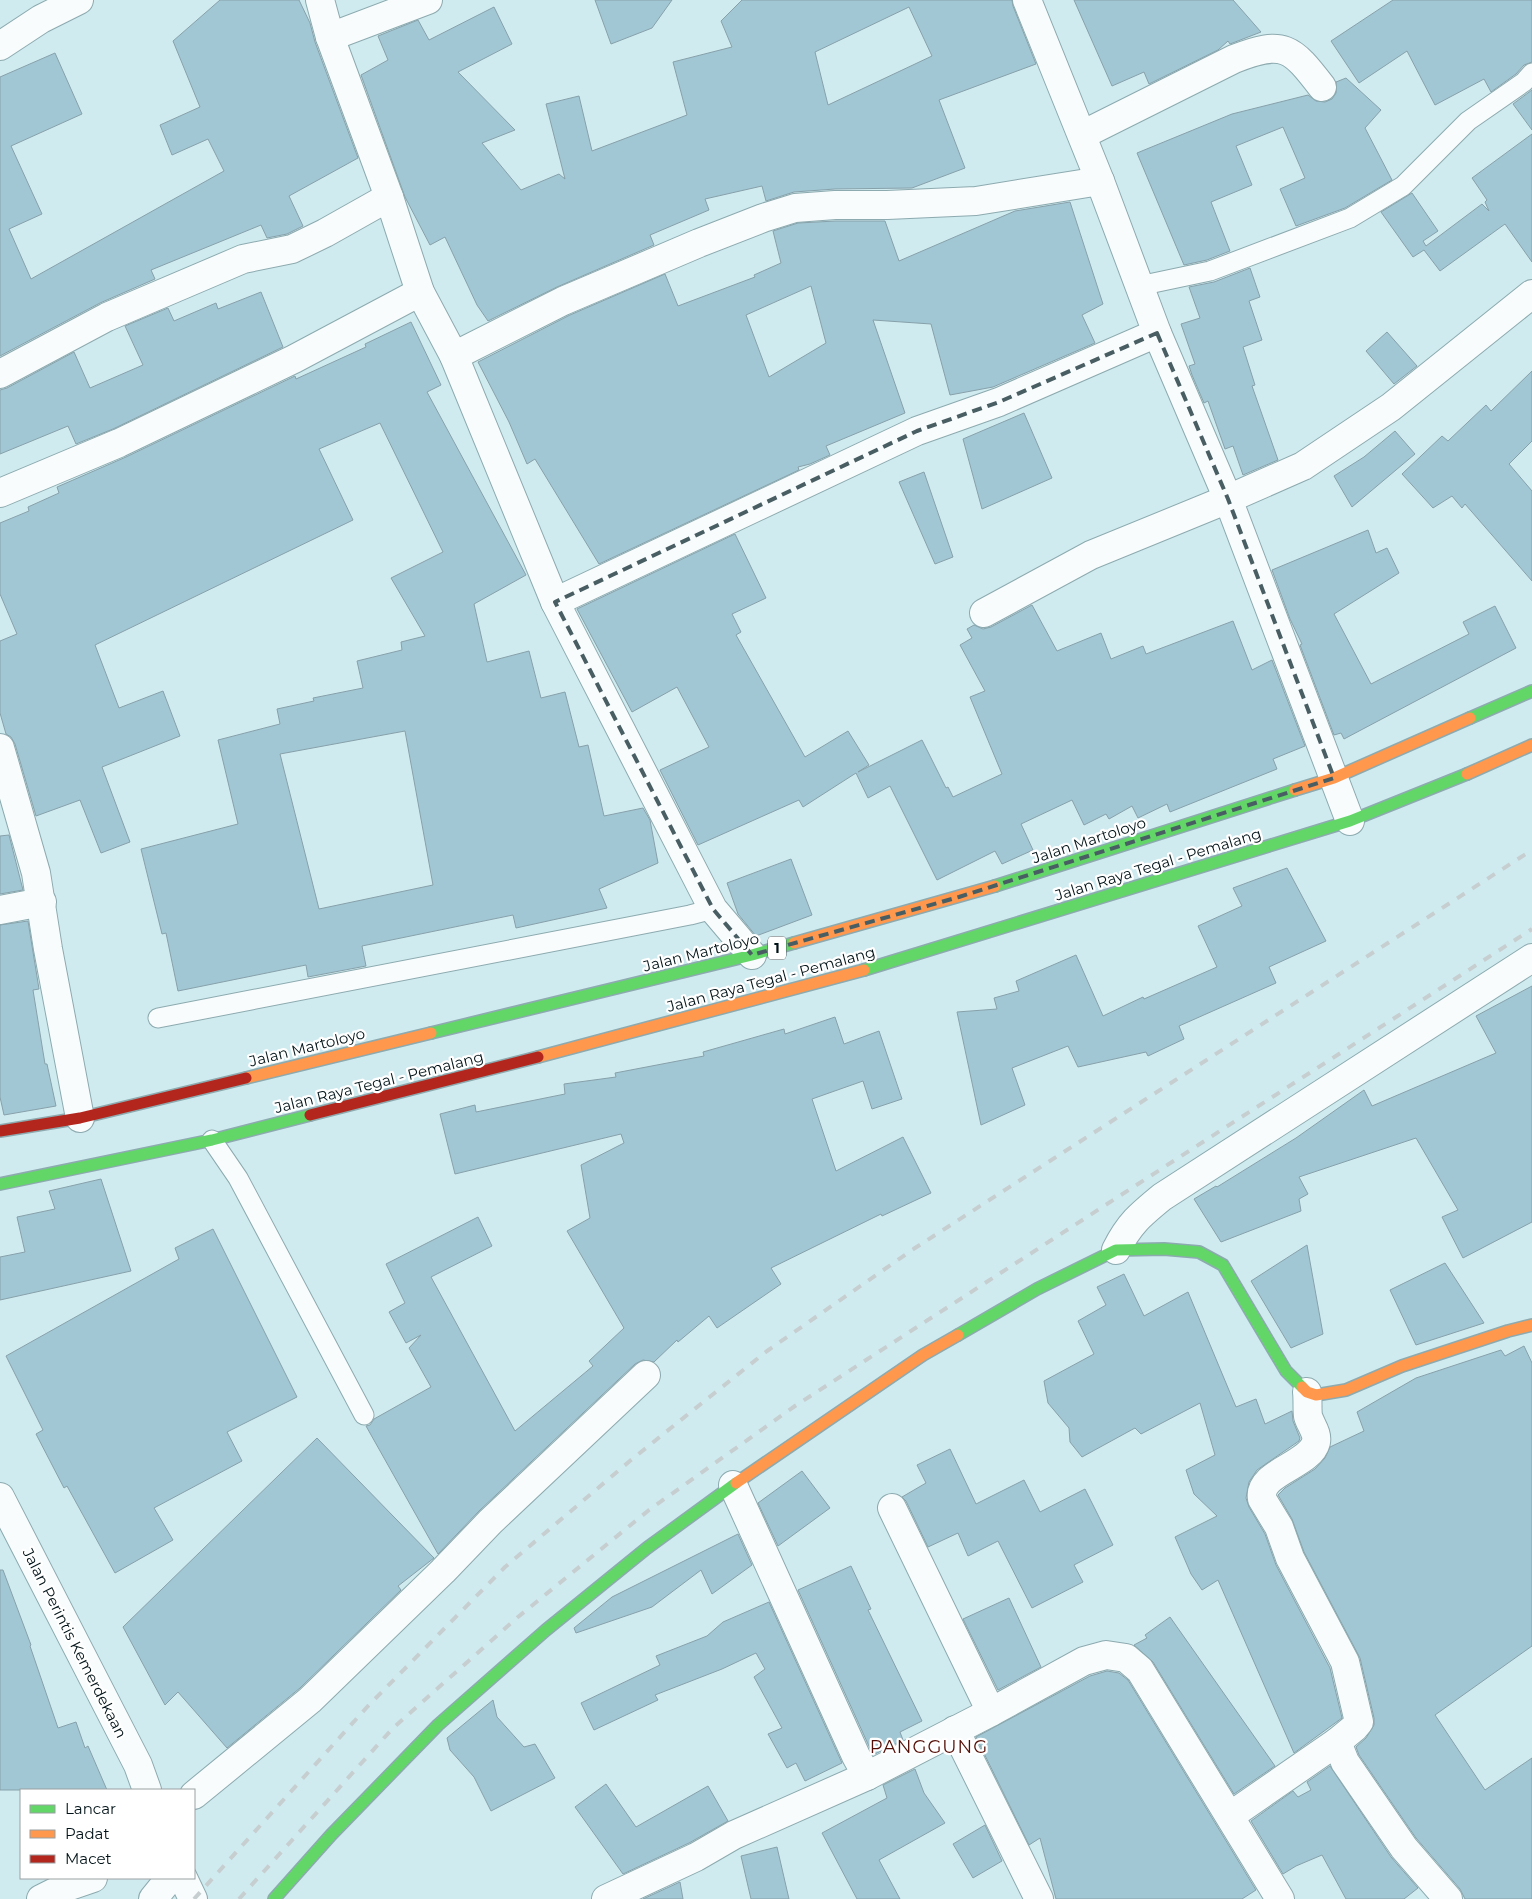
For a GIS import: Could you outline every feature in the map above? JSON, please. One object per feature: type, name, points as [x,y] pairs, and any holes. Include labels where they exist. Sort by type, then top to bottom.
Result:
[{"type":"main road","name":"Jalan Martoloyo","points":[[0,1131],[80,1118],[752,955],[959,896],[1334,778],[1532,691]]},
{"type":"main road","name":"Jalan Raya Tegal - Pemalang","points":[[0,1184],[212,1140],[465,1076],[855,973],[1350,821],[1491,764],[1532,745]]},
{"type":"main road","points":[[274,1899],[331,1835],[438,1725],[546,1630],[647,1548],[733,1485],[923,1355],[1036,1289],[1116,1250],[1164,1249],[1199,1252],[1223,1265],[1286,1371],[1308,1392],[1316,1395],[1346,1390],[1402,1366],[1532,1325]]},
{"type":"street","points":[[0,46],[38,10],[79,0]]},
{"type":"street","points":[[320,0],[330,37],[389,197],[420,292],[454,356],[556,602],[713,909],[752,955]]},
{"type":"street","points":[[330,37],[428,0]]},
{"type":"street","points":[[1027,0],[1100,181],[1157,333],[1228,499],[1350,821]]},
{"type":"street","points":[[1082,135],[1234,59],[1252,52],[1271,48],[1289,52],[1301,61],[1322,87]]},
{"type":"street","points":[[454,356],[562,301],[699,243],[795,208],[835,204],[887,205],[976,201],[1100,181]]},
{"type":"street","points":[[0,374],[108,317],[243,259],[292,248],[325,233],[389,197]]},
{"type":"street","points":[[0,493],[119,443],[276,368],[420,292]]},
{"type":"street","points":[[984,613],[1091,555],[1303,466],[1391,407],[1532,294]]},
{"type":"street","points":[[556,602],[916,431],[999,402],[1157,333]]},
{"type":"street","points":[[0,748],[36,873],[48,949],[80,1118]]},
{"type":"street","points":[[0,910],[42,902]]},
{"type":"street","points":[[1116,1250],[1125,1232],[1139,1215],[1162,1197],[1532,958]]},
{"type":"street","points":[[195,1794],[310,1700],[443,1571],[490,1522],[646,1374]]},
{"type":"street","points":[[1230,1816],[1337,1742],[1359,1722],[1345,1662],[1290,1558],[1279,1527],[1262,1499],[1261,1494],[1265,1484],[1310,1453],[1316,1443],[1316,1436],[1308,1416],[1308,1392]]},
{"type":"street","points":[[733,1485],[856,1756],[867,1776]]},
{"type":"street","name":"Jalan Perintis Kemerdekaan","points":[[0,1497],[138,1765],[147,1789]]},
{"type":"street","points":[[892,1508],[991,1712]]},
{"type":"street","points":[[606,1899],[696,1857],[734,1835],[867,1776],[991,1712],[1084,1661],[1106,1655],[1126,1658],[1140,1670],[1280,1899]]},
{"type":"street","points":[[955,1730],[1039,1899]]},
{"type":"street","points":[[1337,1742],[1345,1762],[1404,1848],[1448,1899]]},
{"type":"street","points":[[41,1899],[61,1889],[90,1879]]},
{"type":"street","points":[[153,1899],[169,1879]]},
{"type":"street","points":[[183,1879],[193,1899]]},
{"type":"lane","points":[[1139,286],[1210,271],[1350,218],[1403,186],[1468,121],[1524,82],[1532,73]]},
{"type":"lane","points":[[158,1018],[713,909]]},
{"type":"lane","points":[[212,1140],[238,1178],[364,1415]]},
{"type":"highlighted area","points":[[1157,333],[1228,499],[1334,778],[959,897],[752,955],[713,909],[555,602],[917,431],[999,402]]},
{"type":"building","points":[[220,0],[299,0],[310,23],[315,42],[358,158],[289,196],[303,226],[287,234],[267,238],[261,225],[151,270],[155,279],[100,303],[0,356],[0,77],[55,53],[82,114],[11,146],[42,214],[9,229],[31,279],[224,171],[208,139],[172,155],[160,125],[200,107],[173,41]]},
{"type":"building","points":[[595,0],[672,0],[652,28],[611,44]]},
{"type":"building","points":[[742,0],[1012,0],[1036,64],[939,100],[965,168],[912,188],[835,189],[794,192],[766,201],[762,186],[705,199],[709,210],[650,235],[654,245],[557,287],[488,321],[477,305],[445,237],[430,245],[405,197],[361,75],[388,60],[378,36],[418,20],[429,40],[494,7],[512,44],[458,72],[515,130],[482,143],[521,190],[559,174],[565,179],[546,104],[579,96],[592,151],[687,115],[673,62],[732,47],[721,21]],"holes":[[[909,7],[932,56],[828,105],[815,52]]]},
{"type":"building","points":[[1074,0],[1233,0],[1261,32],[1230,44],[1228,41],[1218,50],[1149,84],[1144,72],[1112,86]]},
{"type":"building","points":[[1393,0],[1532,0],[1532,62],[1524,65],[1516,74],[1491,92],[1484,79],[1435,105],[1407,51],[1359,83],[1331,41]]},
{"type":"building","points":[[1346,78],[1381,110],[1365,128],[1392,180],[1345,208],[1296,226],[1280,189],[1305,178],[1283,127],[1236,146],[1252,185],[1211,202],[1230,251],[1207,260],[1184,265],[1137,153],[1232,114],[1308,95],[1316,101],[1325,102],[1332,99],[1336,93],[1336,82]]},
{"type":"building","points":[[1532,90],[1532,130],[1513,104]]},
{"type":"building","points":[[1532,134],[1532,262],[1505,224],[1440,271],[1424,250],[1413,257],[1381,212],[1412,193],[1438,231],[1423,241],[1426,246],[1482,204],[1489,211],[1485,202],[1487,200],[1472,178]]},
{"type":"building","points":[[1070,202],[1103,304],[1082,315],[1095,343],[993,387],[950,395],[931,324],[873,320],[905,413],[826,446],[830,455],[798,467],[799,470],[599,564],[535,459],[527,464],[509,422],[478,362],[570,315],[665,274],[678,306],[755,277],[754,275],[781,263],[773,231],[798,223],[885,221],[899,261],[1015,211]],"holes":[[[811,286],[826,343],[769,377],[746,315]]]},
{"type":"building","points":[[1250,268],[1260,297],[1249,301],[1262,340],[1243,347],[1255,385],[1252,386],[1278,460],[1243,475],[1233,446],[1225,449],[1208,401],[1204,403],[1192,375],[1189,366],[1195,364],[1181,324],[1200,318],[1189,287],[1214,282]]},
{"type":"building","points":[[261,292],[283,347],[113,429],[76,444],[68,426],[0,454],[0,390],[74,352],[90,388],[143,365],[125,326],[168,308],[174,321],[216,303],[218,309]]},
{"type":"building","points":[[411,322],[441,385],[427,392],[526,575],[474,604],[487,662],[529,651],[541,698],[565,692],[579,747],[588,745],[604,816],[643,808],[650,820],[658,863],[599,889],[607,908],[516,928],[513,915],[362,946],[366,966],[308,977],[306,965],[178,991],[166,933],[162,934],[141,849],[238,824],[218,740],[280,724],[277,709],[314,701],[313,698],[363,688],[357,661],[402,650],[401,642],[425,636],[391,578],[443,552],[380,423],[319,449],[353,520],[95,645],[119,708],[163,691],[180,736],[102,767],[130,842],[101,853],[80,800],[36,816],[15,744],[11,737],[6,734],[0,713],[0,641],[17,634],[0,594],[0,523],[29,511],[28,507],[59,493],[57,487],[126,457],[295,376],[296,379],[366,347],[365,344]],"holes":[[[405,731],[433,885],[319,909],[280,754]]]},
{"type":"building","points":[[1387,332],[1417,366],[1394,384],[1366,351]]},
{"type":"building","points":[[1532,371],[1532,441],[1509,464],[1532,491],[1532,581],[1465,504],[1462,508],[1452,496],[1433,508],[1402,474],[1442,436],[1448,441],[1486,405],[1491,411]]},
{"type":"building","points":[[1024,413],[1052,478],[982,509],[963,439]]},
{"type":"building","points":[[1395,431],[1415,454],[1352,507],[1334,476],[1364,457]]},
{"type":"building","points":[[924,472],[953,557],[935,564],[899,482]]},
{"type":"building","points":[[1368,530],[1376,553],[1387,548],[1399,573],[1334,614],[1371,684],[1469,634],[1463,622],[1495,606],[1516,648],[1344,739],[1341,733],[1334,735],[1300,645],[1302,644],[1290,619],[1272,570]]},
{"type":"building","points":[[735,534],[766,598],[732,614],[741,632],[736,635],[805,757],[848,731],[869,765],[858,772],[922,740],[946,788],[948,787],[953,797],[1002,774],[970,697],[985,691],[960,645],[972,638],[967,629],[974,625],[983,629],[991,627],[1032,605],[1057,651],[1101,633],[1111,659],[1143,646],[1146,654],[1233,621],[1252,670],[1272,660],[1305,746],[1273,759],[1277,769],[1170,812],[1167,804],[1138,818],[1132,806],[1109,819],[1106,814],[1084,825],[1072,800],[1021,824],[1033,850],[1002,864],[995,851],[937,880],[890,786],[868,798],[856,773],[803,807],[799,800],[698,845],[660,770],[709,747],[677,687],[632,712],[577,609]]},
{"type":"building","points":[[9,835],[23,890],[0,894],[0,836]]},
{"type":"building","points":[[791,859],[812,915],[756,936],[738,914],[727,883]]},
{"type":"building","points":[[1287,868],[1326,941],[1269,967],[1276,983],[1179,1026],[1184,1039],[1148,1056],[1146,1052],[1078,1067],[1068,1046],[1012,1068],[1025,1105],[981,1125],[957,1012],[997,1009],[994,998],[1019,991],[1016,981],[1076,955],[1103,1016],[1143,997],[1144,999],[1217,967],[1198,926],[1242,906],[1233,888]]},
{"type":"building","points":[[28,921],[39,989],[33,990],[45,1064],[47,1064],[56,1106],[4,1115],[0,1097],[0,925]]},
{"type":"building","points":[[1532,986],[1532,1222],[1463,1258],[1442,1217],[1458,1210],[1416,1138],[1299,1177],[1308,1194],[1299,1199],[1301,1211],[1221,1242],[1194,1199],[1217,1187],[1296,1138],[1364,1090],[1372,1106],[1496,1053],[1476,1016]]},
{"type":"building","points":[[835,1017],[844,1044],[879,1031],[902,1099],[872,1109],[863,1081],[812,1099],[836,1171],[903,1137],[931,1193],[882,1216],[881,1214],[771,1268],[781,1284],[717,1328],[709,1316],[678,1342],[677,1340],[654,1362],[643,1360],[635,1364],[479,1511],[438,1554],[366,1426],[370,1425],[374,1419],[431,1387],[409,1348],[421,1335],[406,1343],[389,1312],[405,1303],[386,1264],[478,1217],[492,1246],[431,1277],[515,1431],[593,1366],[589,1361],[624,1328],[567,1231],[590,1218],[581,1165],[624,1143],[621,1134],[455,1174],[440,1114],[475,1105],[476,1112],[565,1094],[564,1084],[616,1077],[615,1073],[704,1056],[703,1052],[784,1029],[785,1034]]},
{"type":"building","points":[[101,1179],[131,1271],[0,1300],[0,1257],[25,1252],[17,1217],[55,1209],[49,1191]]},
{"type":"building","points":[[213,1229],[297,1397],[227,1432],[242,1461],[154,1508],[173,1540],[115,1573],[67,1486],[64,1488],[36,1434],[43,1430],[6,1356],[179,1259],[175,1248]]},
{"type":"building","points":[[1307,1245],[1323,1334],[1291,1348],[1251,1281]]},
{"type":"building","points":[[1445,1263],[1484,1323],[1416,1345],[1390,1290]]},
{"type":"building","points":[[1124,1274],[1144,1316],[1188,1292],[1236,1407],[1256,1399],[1265,1424],[1292,1411],[1293,1421],[1300,1438],[1299,1441],[1257,1470],[1249,1482],[1246,1498],[1249,1507],[1265,1534],[1276,1565],[1330,1668],[1342,1718],[1294,1753],[1218,1580],[1202,1590],[1191,1574],[1175,1537],[1217,1516],[1194,1494],[1186,1470],[1215,1455],[1200,1403],[1141,1434],[1135,1428],[1082,1457],[1070,1442],[1069,1428],[1048,1403],[1044,1381],[1094,1354],[1078,1321],[1106,1305],[1097,1287]]},
{"type":"building","points":[[1524,1346],[1532,1363],[1532,1646],[1435,1715],[1485,1790],[1532,1758],[1532,1899],[1465,1899],[1460,1889],[1416,1838],[1359,1755],[1356,1747],[1366,1738],[1374,1725],[1360,1658],[1304,1552],[1292,1519],[1278,1495],[1285,1488],[1315,1469],[1325,1458],[1330,1447],[1364,1431],[1357,1412],[1416,1378],[1501,1350],[1505,1356]]},
{"type":"building","points":[[317,1438],[434,1558],[398,1586],[401,1590],[300,1688],[227,1748],[178,1692],[165,1705],[123,1627]]},
{"type":"building","points":[[950,1449],[976,1504],[1024,1480],[1040,1512],[1085,1489],[1113,1545],[1074,1565],[1083,1582],[1032,1608],[998,1541],[968,1556],[958,1533],[928,1547],[906,1501],[902,1497],[926,1483],[917,1465]]},
{"type":"building","points":[[802,1471],[830,1508],[778,1546],[758,1503]]},
{"type":"building","points":[[738,1534],[752,1565],[712,1594],[701,1570],[652,1607],[576,1633],[574,1628],[612,1597]]},
{"type":"building","points":[[851,1566],[871,1609],[868,1610],[922,1721],[900,1732],[903,1740],[873,1755],[798,1590]]},
{"type":"building","points":[[0,1570],[3,1570],[31,1645],[58,1728],[76,1722],[85,1748],[88,1746],[107,1789],[0,1790]]},
{"type":"building","points":[[1009,1598],[1041,1667],[998,1690],[963,1619]]},
{"type":"building","points":[[769,1602],[842,1763],[805,1781],[796,1763],[787,1768],[768,1734],[782,1728],[754,1677],[765,1669],[756,1653],[722,1669],[655,1695],[658,1700],[594,1730],[581,1703],[660,1665],[656,1656],[707,1636],[723,1622]]},
{"type":"building","points":[[1170,1617],[1275,1766],[1234,1794],[1153,1662],[1134,1645],[1147,1638],[1145,1635]]},
{"type":"building","points":[[1107,1671],[1119,1673],[1128,1680],[1256,1890],[1242,1899],[1056,1899],[1040,1838],[1029,1845],[976,1737],[1090,1676]]},
{"type":"building","points":[[493,1700],[497,1717],[524,1747],[535,1744],[555,1778],[491,1811],[474,1777],[450,1750],[447,1738]]},
{"type":"building","points":[[1330,1766],[1391,1857],[1418,1888],[1404,1899],[1346,1899],[1322,1855],[1283,1874],[1251,1821],[1293,1791],[1298,1797],[1311,1790],[1307,1782]]},
{"type":"building","points":[[915,1769],[924,1793],[945,1823],[879,1860],[900,1899],[857,1899],[822,1833],[887,1798],[883,1785]]},
{"type":"building","points":[[606,1784],[636,1827],[708,1786],[728,1821],[689,1843],[623,1874],[575,1807]]},
{"type":"building","points":[[985,1825],[1002,1861],[973,1878],[953,1844]]},
{"type":"building","points":[[777,1847],[789,1899],[751,1899],[741,1856]]},
{"type":"building","points":[[680,1882],[683,1899],[643,1899]]},
{"type":"railway","points":[[194,1899],[368,1706],[505,1567],[631,1460],[767,1351],[915,1248],[1532,850]]},
{"type":"railway","points":[[239,1899],[393,1728],[518,1617],[649,1510],[795,1406],[1532,929]]},
{"type":"traffic: fast","points":[[1470,718],[1532,691]]},
{"type":"traffic: fast","points":[[864,970],[1350,821],[1467,774]]},
{"type":"traffic: fast","points":[[995,886],[1295,790]]},
{"type":"traffic: fast","points":[[431,1033],[752,955],[794,943]]},
{"type":"traffic: fast","points":[[0,1184],[212,1140],[310,1115]]},
{"type":"traffic: fast","points":[[958,1335],[1037,1289],[1116,1250],[1164,1249],[1199,1252],[1223,1265],[1286,1371],[1302,1387]]},
{"type":"traffic: fast","points":[[274,1899],[331,1835],[438,1725],[546,1630],[647,1548],[736,1483]]},
{"type":"traffic: slow","points":[[1295,790],[1334,778],[1470,718]]},
{"type":"traffic: slow","points":[[1467,774],[1532,745]]},
{"type":"traffic: slow","points":[[794,943],[995,886]]},
{"type":"traffic: slow","points":[[538,1057],[864,970]]},
{"type":"traffic: slow","points":[[246,1078],[431,1033]]},
{"type":"traffic: slow","points":[[1302,1387],[1307,1392],[1316,1395],[1346,1390],[1402,1366],[1532,1325]]},
{"type":"traffic: slow","points":[[736,1483],[923,1355],[958,1335]]},
{"type":"traffic: jam","points":[[310,1115],[538,1057]]},
{"type":"traffic: jam","points":[[0,1131],[80,1118],[246,1078]]},
{"type":"district","name":"PANGGUNG","points":[[929,1747]]}]
